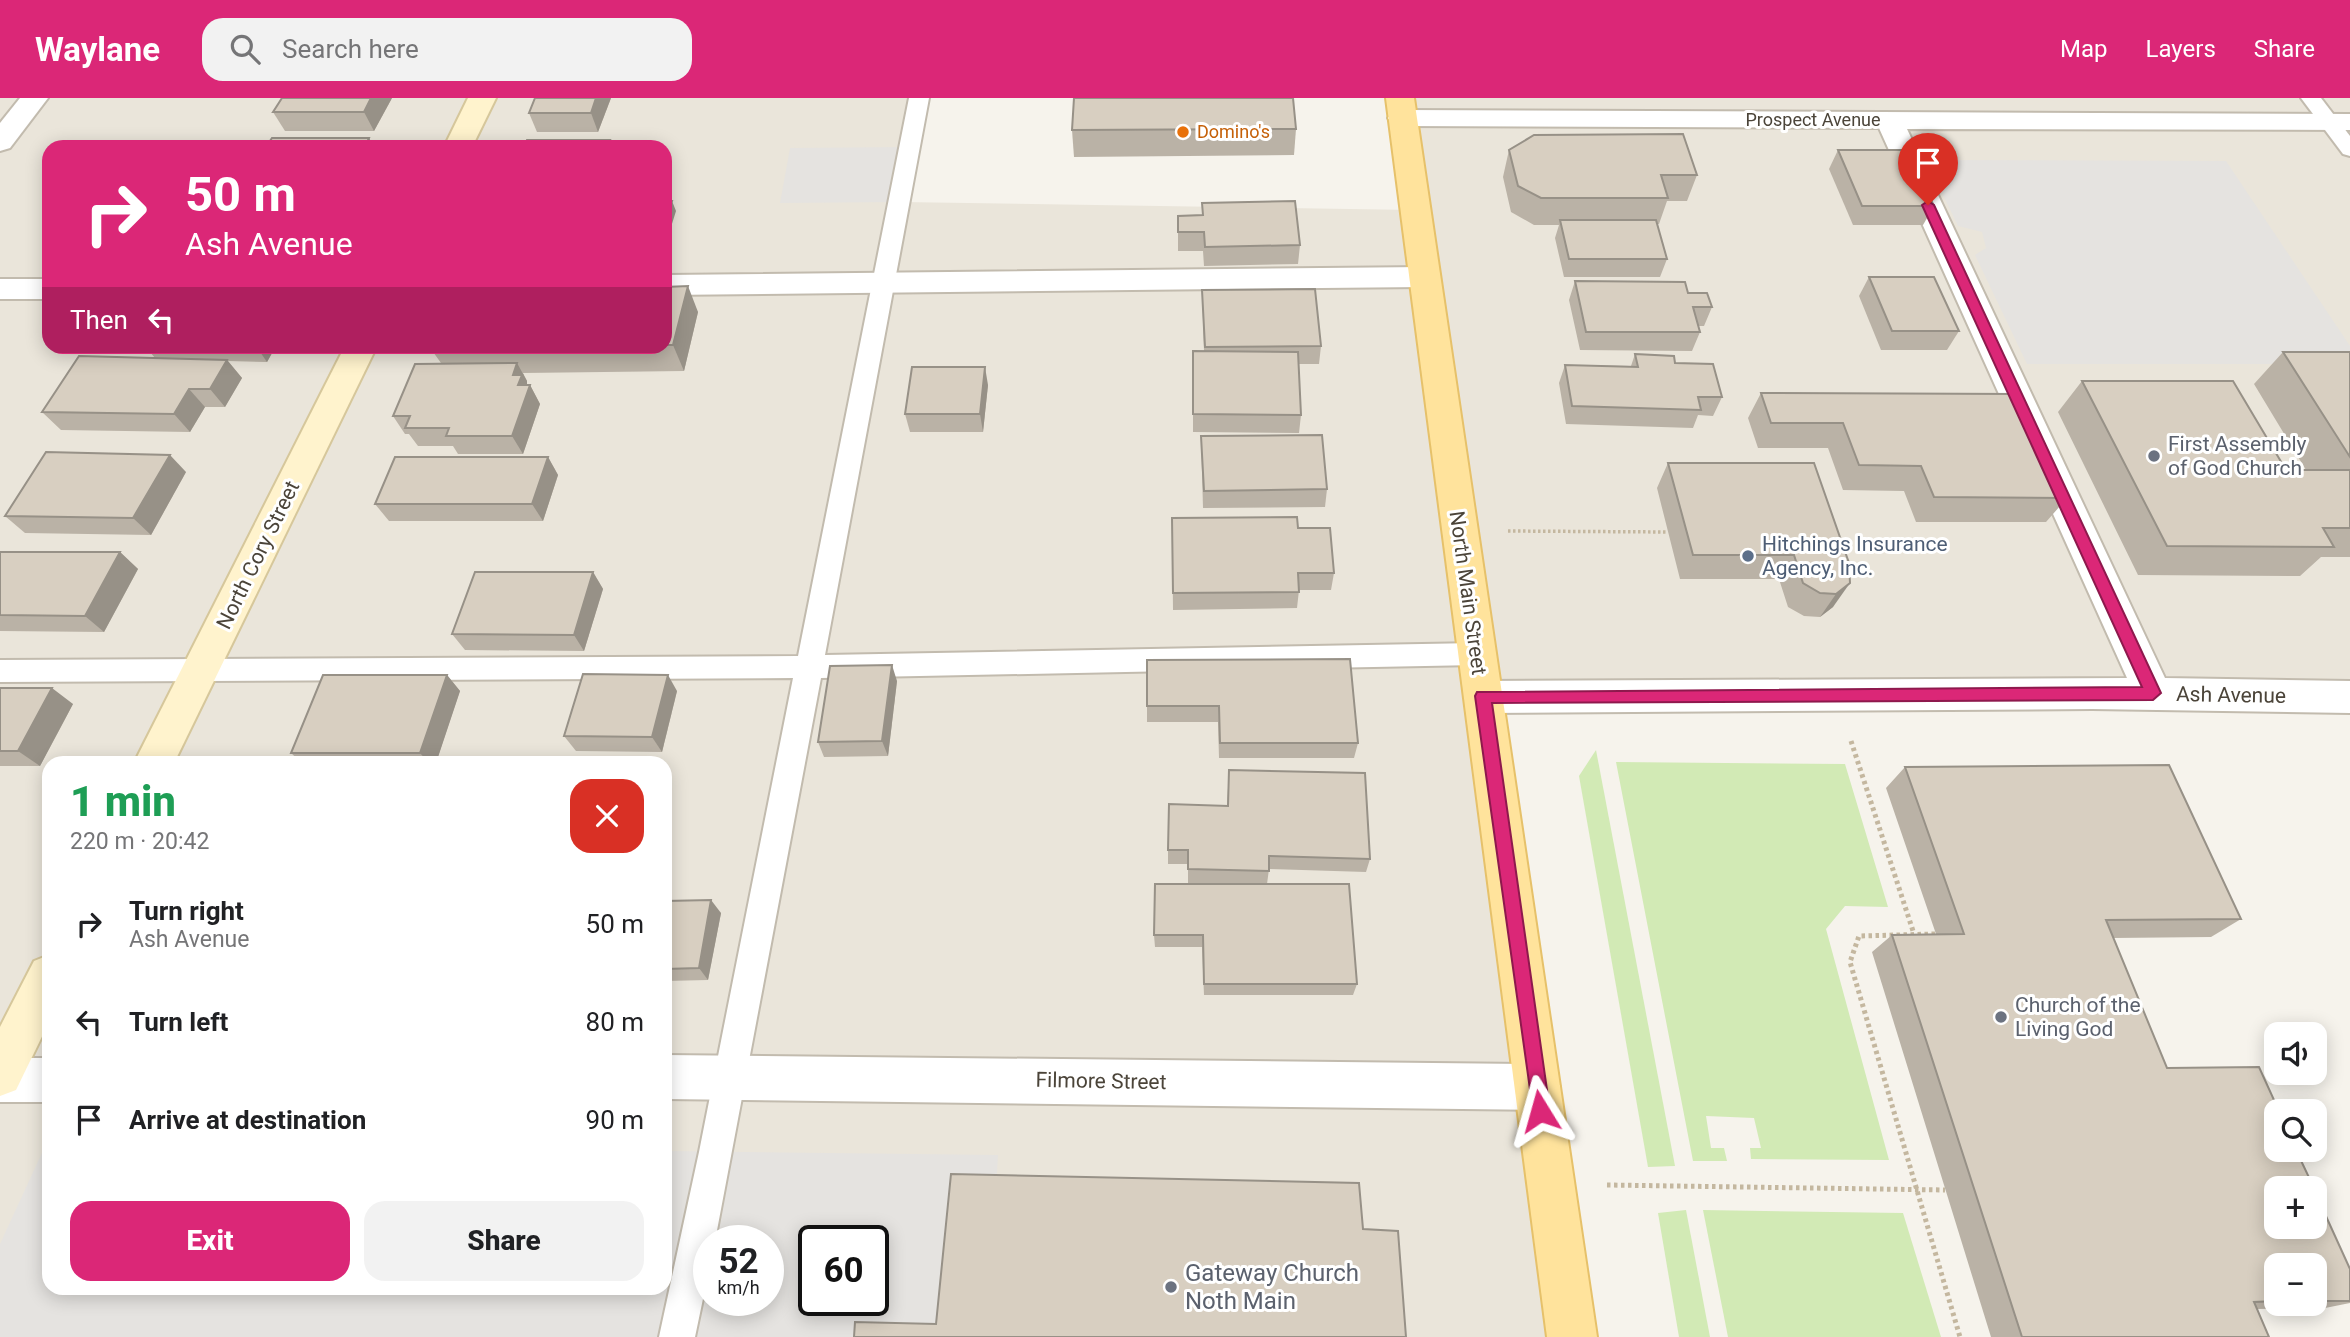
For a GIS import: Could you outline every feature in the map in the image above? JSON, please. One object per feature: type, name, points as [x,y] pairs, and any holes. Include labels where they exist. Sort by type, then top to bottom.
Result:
[{"type":"main road","name":"North Main Street","points":[[1401,108],[1572,1337]]},
{"type":"street","points":[[0,142],[34,98]]},
{"type":"street","points":[[461,140],[482,98]]},
{"type":"street","name":"Prospect Avenue","points":[[1401,108],[1889,120],[2340,122]]},
{"type":"street","points":[[1889,120],[2153,693]]},
{"type":"street","points":[[672,285],[1424,277]]},
{"type":"street","points":[[0,289],[42,289]]},
{"type":"street","name":"North Cory Street","points":[[158,756],[357,354]]},
{"type":"street","name":"Ash Avenue","points":[[1483,696],[2153,693],[2350,696]]},
{"type":"street","points":[[0,1074],[42,990]]},
{"type":"street","name":"Filmore Street","points":[[672,1077],[1537,1087]]},
{"type":"street","points":[[0,1080],[42,1080]]},
{"type":"lane","points":[[677,1337],[811,667],[919,98]]},
{"type":"lane","points":[[2311,98],[2340,122],[2350,150]]},
{"type":"lane","points":[[0,671],[811,667],[1476,654]]},
{"type":"path","points":[[1460,532],[1668,532]]},
{"type":"path","points":[[1836,694],[1914,934]]},
{"type":"path","points":[[1935,934],[1859,936],[1850,962],[1960,1337]]},
{"type":"path","points":[[1550,1184],[1945,1190]]},
{"type":"shaded area","points":[[0,98],[919,98],[901,202],[1414,210],[1400,98],[2350,98],[2350,697],[1483,697],[1572,1337],[0,1337]]},
{"type":"shaded area","points":[[910,147],[900,202],[780,203],[790,148]]},
{"type":"shaded area","points":[[1926,160],[2226,161],[2350,346],[2350,364],[2027,364],[1975,255],[1986,248],[1982,232],[1958,226]]},
{"type":"shaded area","points":[[672,1151],[998,1155],[996,1188],[946,1333],[868,1337],[0,1337],[0,1244],[42,1153],[42,1295],[672,1295]]},
{"type":"green space","points":[[1596,750],[1675,1166],[1648,1167],[1579,776]]},
{"type":"green space","points":[[1616,762],[1845,764],[1888,907],[1845,906],[1826,929],[1889,1160],[1751,1159],[1750,1148],[1761,1148],[1754,1118],[1706,1116],[1711,1148],[1724,1148],[1727,1161],[1693,1161]]},
{"type":"green space","points":[[1686,1210],[1710,1337],[1679,1337],[1658,1213]]},
{"type":"green space","points":[[1703,1210],[1903,1213],[1941,1337],[1728,1337]]},
{"type":"building","points":[[282,98],[371,98],[364,112],[273,112]]},
{"type":"building","points":[[535,98],[596,98],[591,113],[529,113]]},
{"type":"building","points":[[1074,98],[1293,98],[1296,129],[1072,130]]},
{"type":"building","points":[[1683,134],[1697,175],[1661,175],[1668,198],[1541,198],[1518,186],[1509,150],[1534,135]]},
{"type":"building","points":[[272,138],[369,138],[368,140],[271,140]]},
{"type":"building","points":[[1838,150],[1907,150],[1934,206],[1862,206]]},
{"type":"building","points":[[1295,201],[1300,245],[1205,247],[1204,232],[1178,232],[1178,216],[1203,215],[1202,203]]},
{"type":"building","points":[[1560,220],[1656,220],[1667,259],[1569,259]]},
{"type":"building","points":[[1869,277],[1934,277],[1959,331],[1892,331]]},
{"type":"building","points":[[1575,281],[1685,282],[1688,293],[1707,293],[1712,307],[1693,307],[1700,332],[1586,332]]},
{"type":"building","points":[[688,286],[673,345],[672,345],[672,287]]},
{"type":"building","points":[[1315,289],[1321,346],[1205,347],[1202,290]]},
{"type":"building","points":[[1193,351],[1298,352],[1301,415],[1193,414]]},
{"type":"building","points":[[2283,352],[2350,352],[2350,457]]},
{"type":"building","points":[[1635,354],[1674,356],[1675,363],[1713,364],[1722,397],[1698,397],[1701,410],[1572,406],[1565,365],[1638,367]]},
{"type":"building","points":[[79,356],[227,360],[210,389],[189,389],[174,414],[42,412]]},
{"type":"building","points":[[517,363],[513,375],[522,375],[518,385],[530,385],[512,436],[446,436],[449,428],[405,428],[410,416],[393,416],[415,364]]},
{"type":"building","points":[[912,367],[985,367],[980,414],[905,414]]},
{"type":"building","points":[[2082,381],[2233,381],[2286,470],[2350,470],[2350,528],[2323,528],[2334,547],[2167,546]]},
{"type":"building","points":[[1761,393],[2018,394],[2067,498],[1934,497],[1921,466],[1859,465],[1843,423],[1771,423]]},
{"type":"building","points":[[1322,435],[1327,489],[1204,491],[1201,436]]},
{"type":"building","points":[[46,452],[170,455],[133,518],[5,516]]},
{"type":"building","points":[[395,457],[548,457],[532,504],[375,504]]},
{"type":"building","name":"Hitchings Insurance Agency, Inc.","points":[[1668,463],[1814,463],[1849,563],[1850,583],[1836,594],[1820,593],[1803,583],[1794,555],[1693,555]]},
{"type":"building","points":[[1297,517],[1298,528],[1330,528],[1334,573],[1298,573],[1299,592],[1173,593],[1172,518]]},
{"type":"building","points":[[0,552],[120,552],[85,616],[0,615]]},
{"type":"building","points":[[475,572],[593,572],[574,635],[452,634]]},
{"type":"building","points":[[1350,659],[1358,743],[1220,743],[1219,706],[1147,706],[1147,660]]},
{"type":"building","points":[[892,665],[882,741],[818,742],[830,666]]},
{"type":"building","points":[[583,674],[668,675],[652,737],[564,736]]},
{"type":"building","points":[[323,675],[447,675],[420,753],[291,753]]},
{"type":"building","points":[[0,688],[52,688],[18,751],[0,751]]},
{"type":"building","name":"Church of the Living God","points":[[2169,765],[2241,919],[2106,920],[2167,1068],[2259,1067],[2264,1085],[2267,1085],[2274,1099],[2264,1099],[2264,1162],[2302,1162],[2308,1176],[2264,1176],[2264,1239],[2327,1239],[2327,1218],[2350,1269],[2350,1301],[2327,1301],[2327,1253],[2264,1253],[2264,1302],[2254,1302],[2269,1337],[2022,1337],[1892,935],[1964,934],[1905,767]]},
{"type":"building","points":[[1229,770],[1365,773],[1370,859],[1269,856],[1269,871],[1188,869],[1188,850],[1168,850],[1169,804],[1228,806]]},
{"type":"building","points":[[1155,884],[1349,884],[1357,984],[1204,984],[1203,935],[1154,935]]},
{"type":"building","points":[[711,900],[699,968],[672,969],[672,901]]},
{"type":"building","name":"Gateway Church Noth Main","points":[[951,1174],[1359,1183],[1363,1229],[1398,1231],[1406,1337],[854,1337],[855,1322],[936,1324]]},
{"type":"place","name":"Domino's","points":[[1183,132]]},
{"type":"place","name":"First Assembly of God Church","points":[[2154,456]]},
{"type":"place","name":"Hitchings Insurance Agency, Inc.","points":[[1748,556]]},
{"type":"place","name":"Church of the Living God","points":[[2001,1017]]},
{"type":"place","name":"Gateway Church Noth Main","points":[[1171,1287]]},
{"type":"route","points":[[1540,1111],[1483,696],[2153,693],[1928,205]]}]
